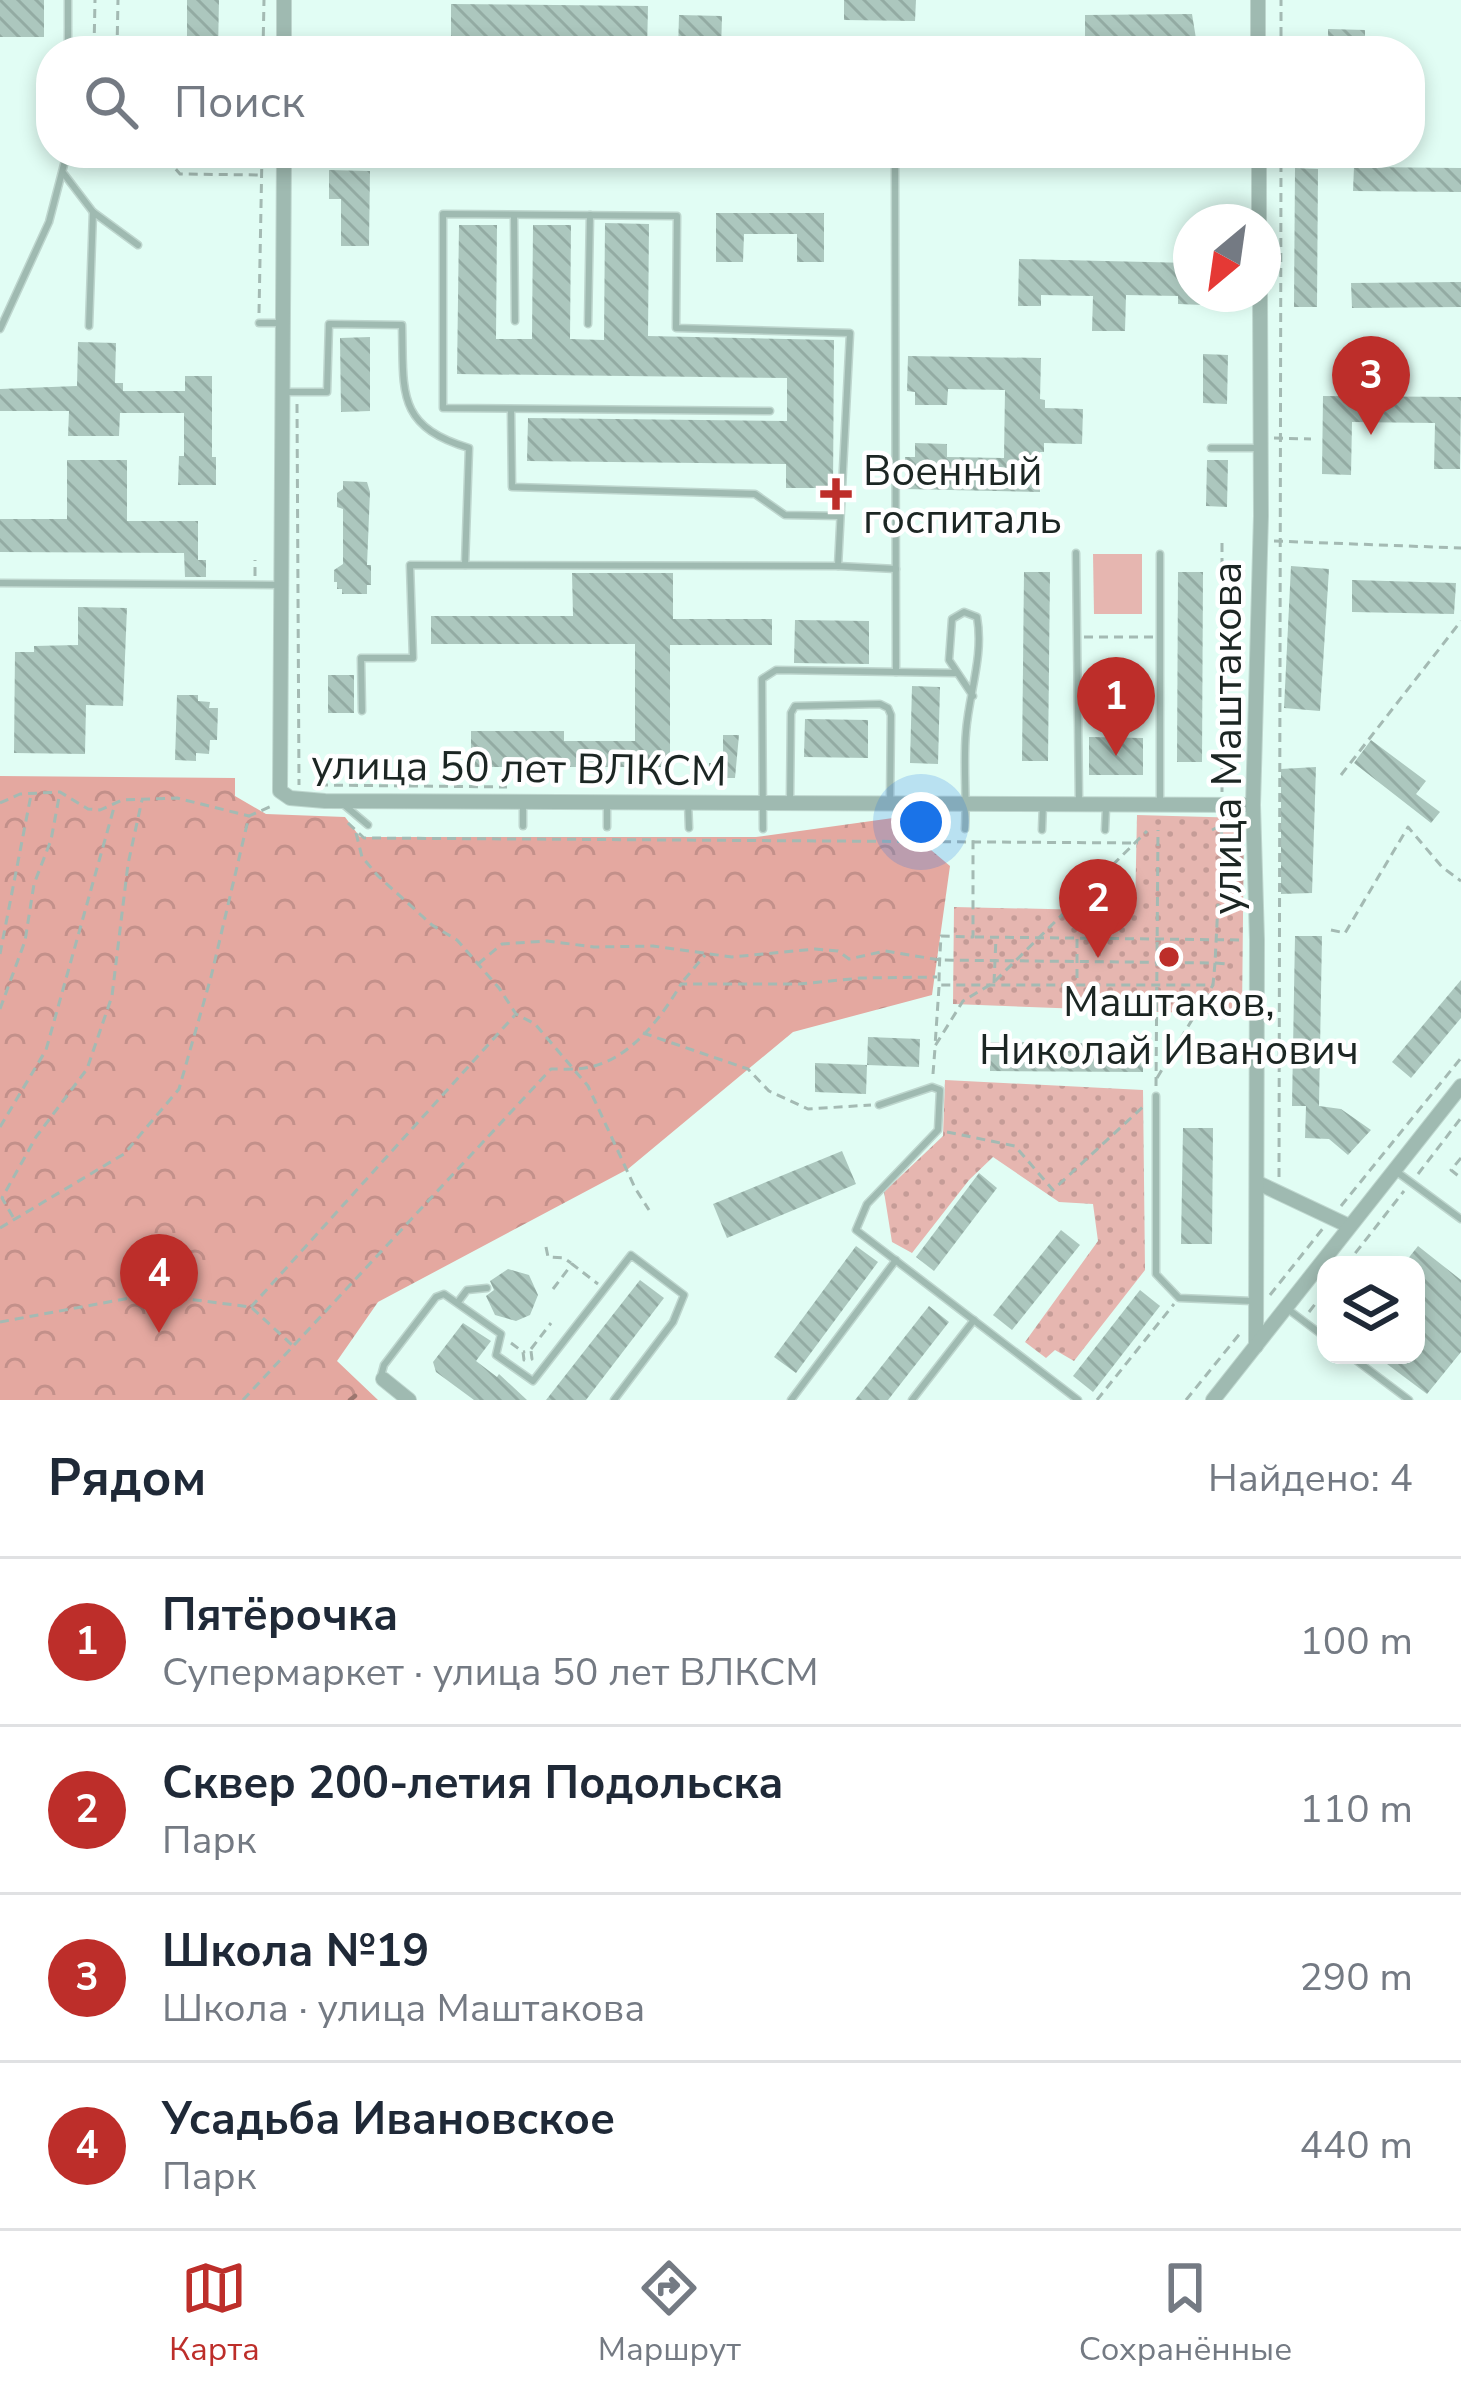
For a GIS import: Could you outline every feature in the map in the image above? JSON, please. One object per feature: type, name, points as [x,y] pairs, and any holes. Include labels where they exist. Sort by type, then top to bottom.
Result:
[{"type":"street","points":[[284,0],[284,36]]},
{"type":"street","points":[[1258,0],[1258,36]]},
{"type":"street","name":"улица 50 лет ВЛКСМ","points":[[284,168],[282,323],[290,392],[280,584],[278,778],[280,791],[290,798],[1253,805]]},
{"type":"street","points":[[1259,168],[1259,204]]},
{"type":"street","name":"улица Маштакова","points":[[1256,1346],[1253,805],[1260,312]]},
{"type":"street","points":[[1213,1400],[1461,1085]]},
{"type":"street","points":[[1258,1183],[1349,1226]]},
{"type":"street","points":[[383,1379],[409,1400]]},
{"type":"lane","points":[[68,0],[68,36]]},
{"type":"lane","points":[[0,329],[49,222],[65,168]]},
{"type":"lane","points":[[895,168],[896,672]]},
{"type":"lane","points":[[64,174],[93,212],[138,245]]},
{"type":"lane","points":[[89,326],[93,212]]},
{"type":"lane","points":[[770,411],[443,408],[442,214],[677,216],[676,328],[850,333],[838,566]]},
{"type":"lane","points":[[514,215],[515,321]]},
{"type":"lane","points":[[588,325],[590,215]]},
{"type":"lane","points":[[259,323],[282,323]]},
{"type":"lane","points":[[290,392],[327,392],[328,324],[402,325],[404,394],[422,428],[469,448],[465,565]]},
{"type":"lane","points":[[512,409],[512,488],[754,494],[785,514],[840,516]]},
{"type":"lane","points":[[1211,448],[1260,443]]},
{"type":"lane","points":[[1076,553],[1079,805]]},
{"type":"lane","points":[[1160,554],[1160,805]]},
{"type":"lane","points":[[362,711],[361,658],[413,658],[410,566],[896,569]]},
{"type":"lane","points":[[0,583],[280,584]]},
{"type":"lane","points":[[970,829],[965,729],[974,696],[980,631],[977,616],[964,612],[952,619],[949,660],[974,696]]},
{"type":"lane","points":[[763,829],[760,684],[768,673],[956,673]]},
{"type":"lane","points":[[790,803],[791,713],[802,703],[888,707],[892,715],[890,804]]},
{"type":"lane","points":[[332,801],[368,825]]},
{"type":"lane","points":[[523,826],[524,802]]},
{"type":"lane","points":[[607,802],[607,827]]},
{"type":"lane","points":[[688,802],[688,828]]},
{"type":"lane","points":[[1042,830],[1043,805]]},
{"type":"lane","points":[[1106,805],[1106,830]]},
{"type":"lane","points":[[879,1105],[932,1088],[940,1090],[938,1130],[867,1204],[856,1229],[1078,1400]]},
{"type":"lane","points":[[1156,1096],[1156,1274],[1179,1298],[1257,1301]]},
{"type":"lane","points":[[1394,1170],[1461,1219]]},
{"type":"lane","points":[[383,1379],[384,1365],[444,1294],[503,1337],[496,1355],[535,1380],[631,1255],[684,1295],[674,1322],[614,1400]]},
{"type":"lane","points":[[791,1400],[896,1260]]},
{"type":"lane","points":[[458,1302],[467,1290],[487,1288]]},
{"type":"lane","points":[[1286,1308],[1317,1331]]},
{"type":"lane","points":[[912,1400],[974,1321]]},
{"type":"lane","points":[[1361,1364],[1409,1400]]},
{"type":"path","points":[[94,36],[95,0]]},
{"type":"path","points":[[117,36],[118,0]]},
{"type":"path","points":[[263,0],[263,36]]},
{"type":"path","points":[[1282,0],[1282,36]]},
{"type":"path","points":[[175,168],[180,174],[262,175]]},
{"type":"path","points":[[259,323],[262,168]]},
{"type":"path","points":[[1279,1181],[1281,168]]},
{"type":"path","points":[[290,392],[299,785],[332,801],[364,838],[1138,843]]},
{"type":"path","points":[[1260,443],[1311,439]]},
{"type":"path","points":[[1260,541],[1461,548]]},
{"type":"path","points":[[1222,542],[1222,805]]},
{"type":"path","points":[[255,560],[255,586]]},
{"type":"path","points":[[1341,775],[1461,621]]},
{"type":"path","points":[[1077,637],[1160,637]]},
{"type":"path","points":[[0,803],[20,794],[60,792],[88,809],[100,810],[115,804],[177,798],[249,816],[290,798]]},
{"type":"path","points":[[0,1009],[25,940],[34,884],[51,840],[60,792]]},
{"type":"path","points":[[0,954],[32,794]]},
{"type":"path","points":[[14,1219],[2,1198],[35,1137],[87,1069],[112,996],[128,864],[142,800]]},
{"type":"path","points":[[0,1127],[46,1050],[115,804]]},
{"type":"path","points":[[0,1228],[124,1154],[179,1089],[212,977],[249,816]]},
{"type":"path","points":[[1158,830],[1156,1080],[1213,985],[1222,825],[1212,830]]},
{"type":"path","points":[[1331,930],[1345,933],[1408,827],[1442,867],[1461,881]]},
{"type":"path","points":[[970,829],[974,937]]},
{"type":"path","points":[[935,1046],[963,1001],[1017,962],[1147,831]]},
{"type":"path","points":[[356,832],[362,857],[378,876],[432,926],[457,940],[516,1014],[535,1024],[588,1086],[649,1210]]},
{"type":"path","points":[[932,1088],[941,936],[1216,940]]},
{"type":"path","points":[[994,983],[996,936]]},
{"type":"path","points":[[1077,938],[1077,985]]},
{"type":"path","points":[[478,964],[502,944],[548,941],[595,947],[653,946],[731,957],[815,949],[838,951],[850,959],[885,951],[940,960],[1227,964]]},
{"type":"path","points":[[243,1400],[551,1070],[607,1060],[664,1012],[706,954]]},
{"type":"path","points":[[680,984],[939,977]]},
{"type":"path","points":[[939,985],[1213,985]]},
{"type":"path","points":[[251,1307],[516,1014]]},
{"type":"path","points":[[643,1033],[748,1070],[769,1091],[808,1108],[879,1105]]},
{"type":"path","points":[[938,1130],[1016,1146],[1053,1190],[1156,1096]]},
{"type":"path","points":[[1353,1256],[1461,1118]]},
{"type":"path","points":[[1461,1158],[1451,1170],[1461,1178]]},
{"type":"path","points":[[546,1247],[548,1257],[564,1258],[604,1288]]},
{"type":"path","points":[[553,1289],[572,1264]]},
{"type":"path","points":[[0,1322],[130,1298],[187,1299],[251,1307],[293,1346]]},
{"type":"path","points":[[1096,1400],[1179,1298]]},
{"type":"path","points":[[1302,1320],[1317,1301]]},
{"type":"path","points":[[523,1352],[530,1350],[551,1323]]},
{"type":"path","points":[[503,1337],[523,1352]]},
{"type":"path","points":[[523,1352],[522,1358],[530,1361],[530,1350]]},
{"type":"shaded area","points":[[1093,554],[1142,554],[1142,614],[1094,614]]},
{"type":"shaded area","points":[[1137,815],[1244,818],[1242,1015],[953,1004],[954,907],[1135,911]]},
{"type":"shaded area","points":[[945,1080],[1143,1090],[1145,1270],[1074,1361],[1055,1350],[1046,1358],[1025,1342],[1098,1241],[1093,1204],[1059,1202],[993,1157],[912,1253],[892,1242],[884,1192],[943,1136]]},
{"type":"green space","points":[[0,776],[235,778],[235,796],[266,814],[345,817],[360,837],[756,837],[893,818],[950,866],[932,995],[793,1032],[628,1169],[378,1302],[337,1361],[378,1400],[0,1400]]},
{"type":"building","points":[[0,0],[44,0],[44,36],[0,37]]},
{"type":"building","points":[[187,0],[219,0],[218,36],[187,36]]},
{"type":"building","points":[[844,0],[916,0],[915,21],[844,20]]},
{"type":"building","points":[[451,4],[648,6],[647,36],[451,36]]},
{"type":"building","points":[[1192,14],[1196,36],[1085,36],[1085,15]]},
{"type":"building","points":[[679,15],[722,16],[721,36],[678,36]]},
{"type":"building","points":[[1328,29],[1365,30],[1365,36],[1328,36]]},
{"type":"building","points":[[1295,168],[1318,169],[1317,307],[1294,307]]},
{"type":"building","points":[[1354,168],[1461,168],[1461,192],[1353,191]]},
{"type":"building","points":[[329,170],[370,171],[369,246],[341,246],[341,199],[329,199]]},
{"type":"building","points":[[716,213],[824,213],[824,262],[797,262],[797,234],[744,234],[743,262],[716,262]]},
{"type":"building","points":[[605,223],[649,224],[648,336],[834,340],[833,488],[786,488],[786,464],[527,461],[528,418],[787,421],[787,378],[457,374],[459,225],[497,225],[496,339],[532,339],[533,225],[571,225],[570,339],[604,340]]},
{"type":"building","points":[[1019,259],[1173,263],[1173,296],[1126,295],[1125,331],[1092,331],[1093,296],[1041,295],[1041,306],[1018,306]]},
{"type":"building","points":[[1461,282],[1461,307],[1352,308],[1351,283]]},
{"type":"building","points":[[370,337],[370,411],[341,412],[340,338]]},
{"type":"building","points":[[78,342],[116,343],[115,383],[123,383],[123,391],[185,391],[185,376],[212,376],[216,485],[178,485],[184,413],[120,413],[119,436],[68,436],[69,411],[0,411],[0,389],[77,386]]},
{"type":"building","points":[[1203,354],[1228,355],[1227,404],[1203,403]]},
{"type":"building","points":[[908,356],[1041,358],[1040,399],[1045,400],[1045,408],[1083,409],[1082,444],[1044,443],[1040,492],[905,489],[905,457],[915,457],[915,443],[947,444],[947,457],[1004,458],[1005,390],[948,389],[947,405],[915,405],[915,392],[907,391]]},
{"type":"building","points":[[1323,396],[1461,397],[1460,469],[1434,469],[1435,423],[1352,422],[1351,475],[1322,474]]},
{"type":"building","points":[[67,460],[127,460],[127,521],[198,521],[198,560],[206,560],[206,577],[185,577],[184,553],[0,552],[0,519],[67,519]]},
{"type":"building","points":[[1207,460],[1228,460],[1227,507],[1206,506]]},
{"type":"building","points":[[343,481],[367,482],[370,492],[367,565],[371,565],[371,585],[367,585],[367,594],[342,594],[334,582],[334,570],[343,564],[343,509],[337,507],[337,493]]},
{"type":"building","points":[[1291,566],[1329,569],[1320,711],[1284,708]]},
{"type":"building","points":[[1024,572],[1050,572],[1048,761],[1022,761]]},
{"type":"building","points":[[1178,572],[1203,572],[1202,762],[1177,762]]},
{"type":"building","points":[[572,573],[673,573],[673,619],[772,619],[772,645],[670,645],[670,767],[471,767],[471,731],[564,731],[564,741],[635,741],[635,644],[431,644],[431,616],[573,616]]},
{"type":"building","points":[[1352,580],[1456,583],[1454,614],[1352,612]]},
{"type":"building","points":[[78,607],[127,608],[123,706],[86,705],[85,754],[14,753],[15,652],[34,652],[34,646],[78,645]]},
{"type":"building","points":[[795,620],[869,621],[869,664],[794,663]]},
{"type":"building","points":[[328,675],[354,675],[354,713],[328,713]]},
{"type":"building","points":[[912,686],[940,687],[938,764],[910,763]]},
{"type":"building","points":[[177,695],[198,695],[198,701],[218,708],[217,740],[210,740],[209,754],[196,753],[196,761],[175,760]]},
{"type":"building","points":[[805,719],[868,720],[868,758],[804,757]]},
{"type":"building","points":[[723,735],[739,735],[735,778],[709,778],[709,763],[723,763]]},
{"type":"building","points":[[1089,737],[1143,738],[1143,775],[1089,775]]},
{"type":"building","points":[[1371,740],[1426,781],[1416,794],[1440,812],[1431,823],[1354,763]]},
{"type":"building","points":[[1316,767],[1312,893],[1281,894],[1281,769]]},
{"type":"building","points":[[1295,936],[1322,936],[1319,1106],[1341,1109],[1371,1130],[1348,1155],[1329,1139],[1305,1138],[1306,1106],[1292,1106]]},
{"type":"building","points":[[1461,980],[1461,1018],[1411,1078],[1392,1062]]},
{"type":"building","points":[[868,1037],[920,1039],[919,1067],[867,1065]]},
{"type":"building","points":[[990,1042],[1143,1044],[1143,1072],[990,1071]]},
{"type":"building","points":[[815,1063],[867,1065],[866,1094],[815,1092]]},
{"type":"building","points":[[1183,1128],[1213,1128],[1212,1244],[1181,1244]]},
{"type":"building","points":[[842,1151],[856,1184],[727,1238],[713,1204]]},
{"type":"building","points":[[979,1173],[997,1188],[934,1271],[916,1257]]},
{"type":"building","points":[[1061,1230],[1080,1245],[1012,1330],[993,1315]]},
{"type":"building","points":[[856,1246],[878,1262],[796,1373],[774,1357]]},
{"type":"building","points":[[1418,1246],[1461,1280],[1461,1352],[1427,1394],[1387,1364],[1425,1364],[1425,1256],[1410,1256]]},
{"type":"building","points":[[508,1269],[529,1275],[538,1295],[530,1315],[516,1321],[495,1315],[486,1296],[494,1290],[490,1281]]},
{"type":"building","points":[[640,1280],[664,1298],[586,1400],[546,1400]]},
{"type":"building","points":[[1140,1290],[1160,1306],[1093,1392],[1073,1376]]},
{"type":"building","points":[[929,1306],[949,1322],[888,1400],[855,1400]]},
{"type":"building","points":[[463,1323],[491,1341],[476,1361],[499,1374],[527,1400],[474,1400],[436,1372],[433,1362]]},
{"type":"waterway","points":[[350,1400],[355,1396]]},
{"type":"place","name":"Школа №19","points":[[1371,435]]},
{"type":"place","name":"Военный госпиталь","points":[[836,494]]},
{"type":"place","name":"Пятёрочка","points":[[1116,756]]},
{"type":"place","name":"Маштаков, Николай Иванович","points":[[1169,957]]},
{"type":"place","name":"Сквер 200-летия Подольска","points":[[1098,958]]},
{"type":"place","name":"Усадьба Ивановское","points":[[159,1333]]}]
